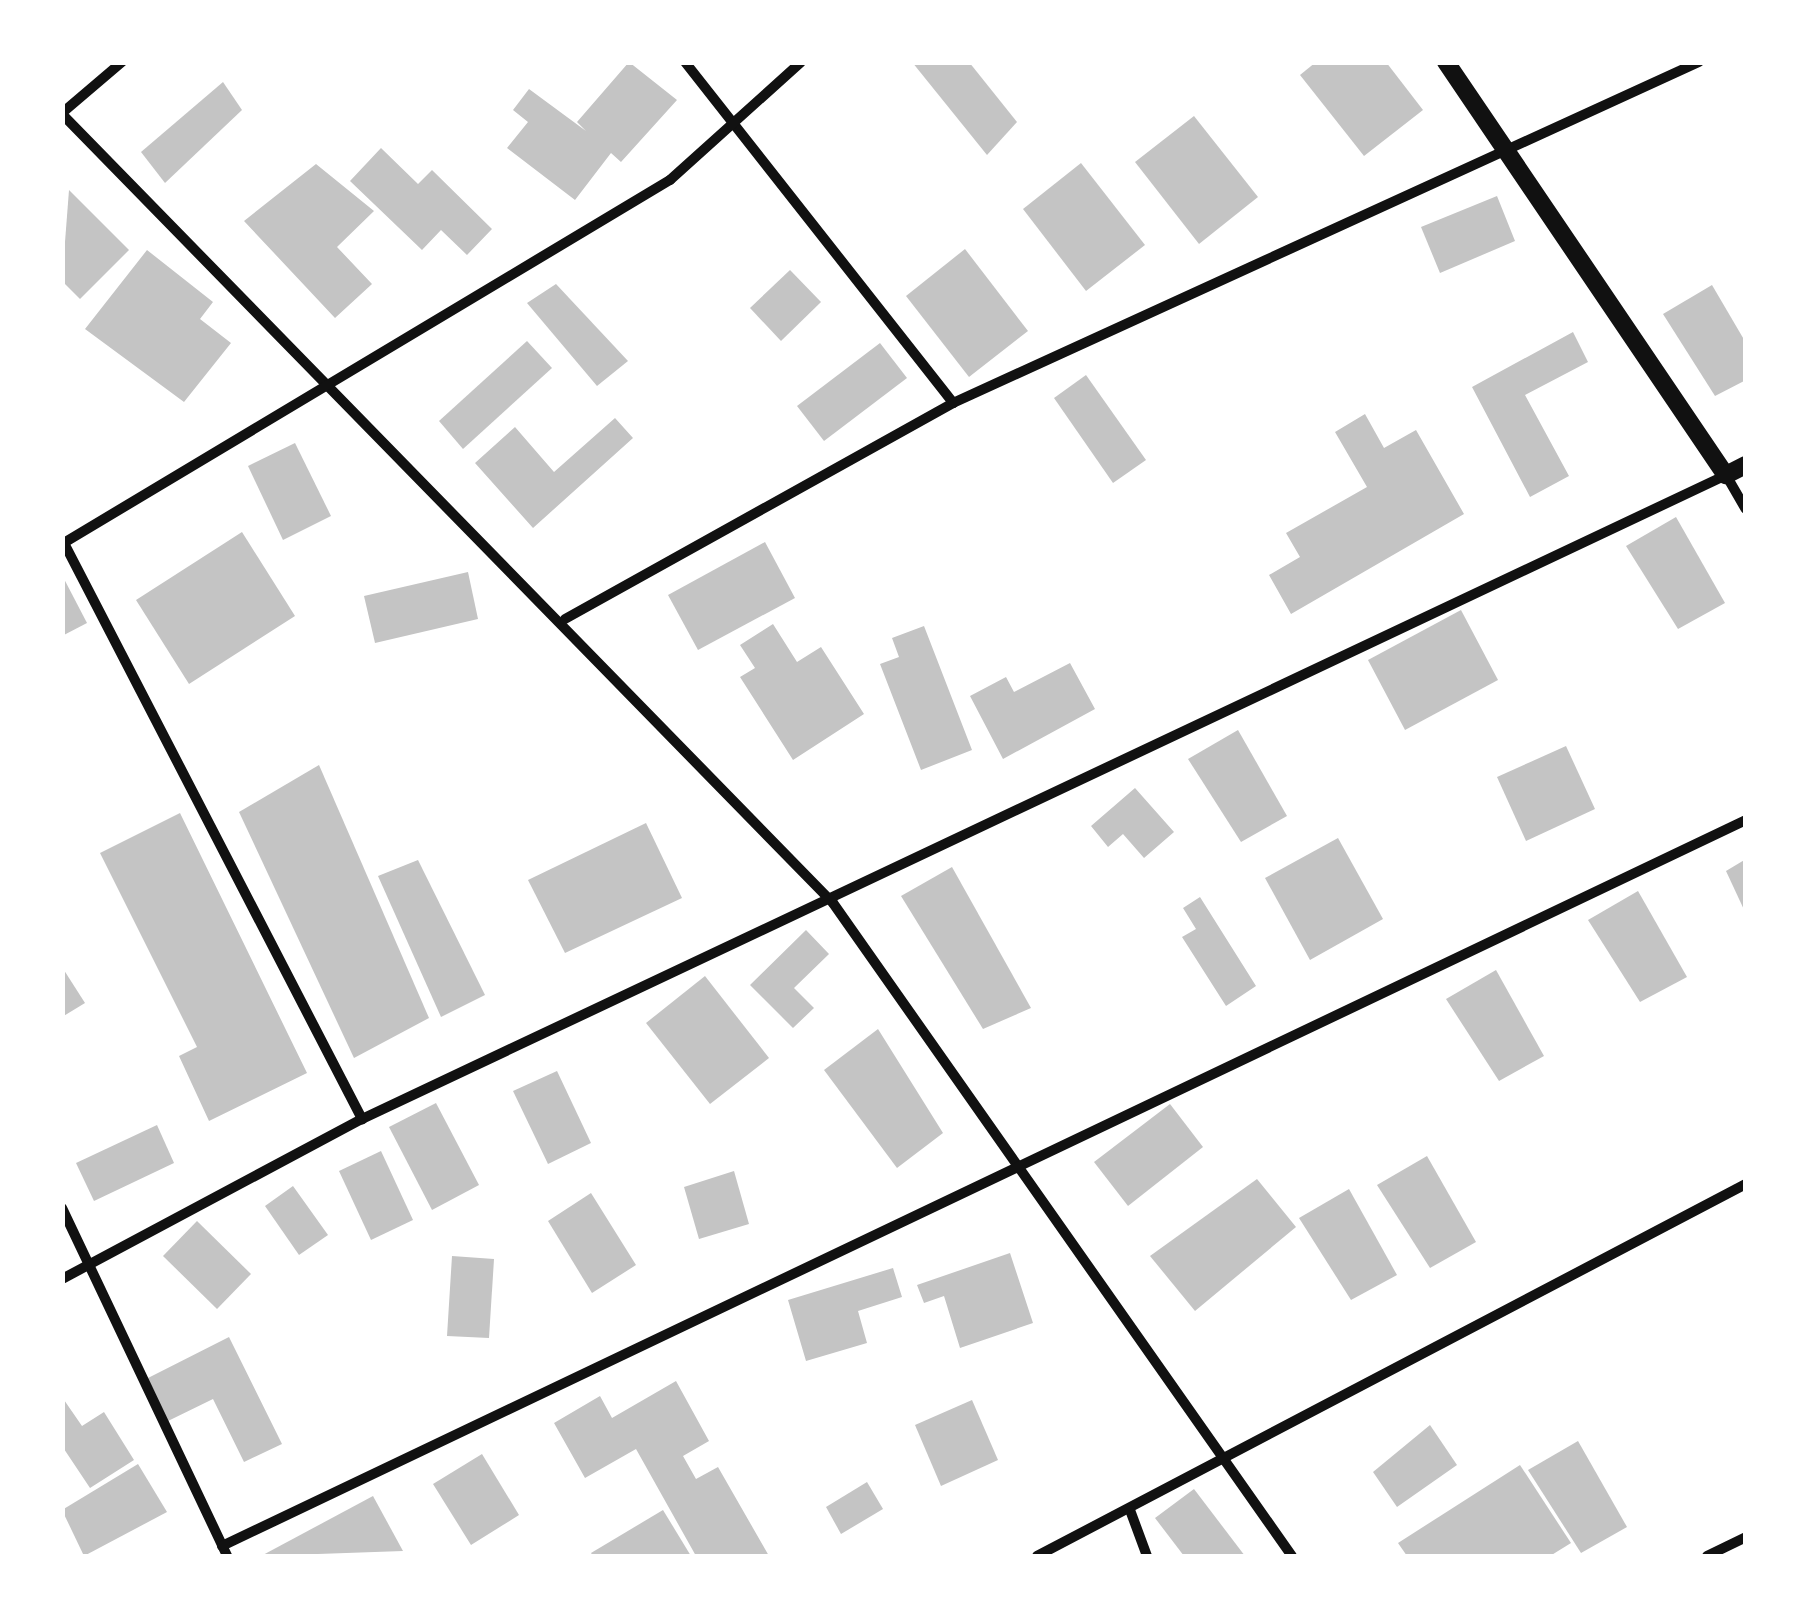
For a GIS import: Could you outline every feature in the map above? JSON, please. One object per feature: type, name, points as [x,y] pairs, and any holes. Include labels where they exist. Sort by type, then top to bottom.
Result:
[{"type":"street","points":[[122,62],[62,113],[565,620],[833,903],[1016,1175],[1292,1556]]},
{"type":"street","points":[[685,62],[952,403]]},
{"type":"street","points":[[362,1119],[63,544],[332,389],[670,180],[801,62]]},
{"type":"street","points":[[1446,62],[1512,152],[1746,509]]},
{"type":"street","points":[[565,620],[952,403],[1512,152],[1698,62]]},
{"type":"street","points":[[62,1279],[362,1119],[833,903],[1746,465]]},
{"type":"street","points":[[62,1208],[224,1551],[1016,1175],[1746,820]]},
{"type":"street","points":[[1036,1556],[1746,1184]]},
{"type":"street","points":[[1130,1510],[1147,1556]]},
{"type":"street","points":[[1707,1556],[1746,1537]]},
{"type":"building","points":[[629,62],[677,100],[621,162],[611,153],[575,200],[507,148],[528,122],[513,110],[529,89],[586,131],[577,122]]},
{"type":"building","points":[[912,62],[969,62],[1017,122],[987,155]]},
{"type":"building","points":[[1316,62],[1386,62],[1423,110],[1364,156],[1300,75]]},
{"type":"building","points":[[223,82],[242,110],[165,183],[141,152]]},
{"type":"building","points":[[1194,116],[1258,197],[1199,244],[1135,162]]},
{"type":"building","points":[[381,148],[418,184],[432,170],[492,229],[467,255],[441,230],[422,250],[350,181]]},
{"type":"building","points":[[1081,163],[1145,245],[1086,291],[1023,209]]},
{"type":"building","points":[[316,164],[374,211],[337,247],[372,284],[335,318],[244,221]]},
{"type":"building","points":[[69,190],[129,250],[80,299],[62,281]]},
{"type":"building","points":[[1497,196],[1515,241],[1440,273],[1421,227]]},
{"type":"building","points":[[965,249],[1028,331],[969,377],[906,296]]},
{"type":"building","points":[[147,250],[213,302],[200,319],[231,343],[184,402],[85,329]]},
{"type":"building","points":[[790,270],[821,302],[781,341],[750,308]]},
{"type":"building","points":[[556,284],[628,361],[597,386],[527,303]]},
{"type":"building","points":[[1712,285],[1746,343],[1746,380],[1715,396],[1663,314]]},
{"type":"building","points":[[1573,332],[1588,362],[1525,395],[1569,476],[1530,497],[1472,387]]},
{"type":"building","points":[[527,341],[552,368],[463,449],[439,421]]},
{"type":"building","points":[[880,343],[907,378],[824,441],[797,406]]},
{"type":"building","points":[[1086,375],[1146,460],[1113,483],[1054,398]]},
{"type":"building","points":[[1365,414],[1384,448],[1416,430],[1464,514],[1291,614],[1269,575],[1300,557],[1286,533],[1367,487],[1335,432]]},
{"type":"building","points":[[615,418],[633,438],[533,528],[475,463],[515,427],[554,472]]},
{"type":"building","points":[[295,443],[331,516],[283,540],[248,466]]},
{"type":"building","points":[[1676,517],[1725,603],[1678,629],[1626,546]]},
{"type":"building","points":[[242,532],[295,616],[189,684],[136,600]]},
{"type":"building","points":[[765,542],[795,598],[698,650],[668,595]]},
{"type":"building","points":[[468,572],[478,619],[375,643],[364,596]]},
{"type":"building","points":[[62,575],[87,623],[62,636]]},
{"type":"building","points":[[1461,610],[1498,680],[1405,730],[1368,660]]},
{"type":"building","points":[[773,624],[797,662],[821,647],[864,714],[793,760],[740,677],[755,668],[740,645]]},
{"type":"building","points":[[924,626],[972,750],[921,770],[880,664],[899,657],[892,638]]},
{"type":"building","points":[[1070,663],[1095,709],[1003,759],[970,696],[1006,677],[1014,692]]},
{"type":"building","points":[[1238,730],[1287,816],[1241,842],[1188,759]]},
{"type":"building","points":[[1566,746],[1595,809],[1526,841],[1497,777]]},
{"type":"building","points":[[319,765],[429,1018],[354,1058],[239,812]]},
{"type":"building","points":[[1135,788],[1174,832],[1144,858],[1123,834],[1108,847],[1091,826]]},
{"type":"building","points":[[180,813],[307,1073],[209,1121],[179,1056],[197,1047],[100,853]]},
{"type":"building","points":[[646,823],[682,898],[565,953],[528,880]]},
{"type":"building","points":[[1338,838],[1383,919],[1310,960],[1265,878]]},
{"type":"building","points":[[1746,859],[1746,914],[1726,871]]},
{"type":"building","points":[[418,860],[485,995],[441,1017],[378,876]]},
{"type":"building","points":[[952,867],[1031,1008],[983,1029],[901,896]]},
{"type":"building","points":[[1638,891],[1687,977],[1640,1002],[1588,920]]},
{"type":"building","points":[[1200,897],[1256,986],[1226,1006],[1182,937],[1196,929],[1183,908]]},
{"type":"building","points":[[806,930],[829,954],[794,988],[814,1008],[793,1028],[750,985]]},
{"type":"building","points":[[62,967],[85,1003],[62,1017]]},
{"type":"building","points":[[1496,970],[1544,1056],[1499,1081],[1446,999]]},
{"type":"building","points":[[705,976],[769,1058],[710,1104],[646,1023]]},
{"type":"building","points":[[878,1029],[943,1133],[897,1168],[824,1070]]},
{"type":"building","points":[[557,1071],[591,1143],[548,1164],[513,1091]]},
{"type":"building","points":[[436,1103],[479,1185],[432,1210],[389,1127]]},
{"type":"building","points":[[1170,1104],[1203,1147],[1128,1206],[1094,1162]]},
{"type":"building","points":[[157,1125],[174,1163],[94,1201],[76,1163]]},
{"type":"building","points":[[381,1151],[413,1220],[371,1240],[339,1171]]},
{"type":"building","points":[[1427,1156],[1476,1242],[1430,1268],[1377,1185]]},
{"type":"building","points":[[734,1171],[749,1224],[699,1239],[684,1187]]},
{"type":"building","points":[[1257,1179],[1296,1227],[1195,1311],[1150,1256]]},
{"type":"building","points":[[293,1186],[328,1235],[299,1255],[265,1206]]},
{"type":"building","points":[[1349,1189],[1397,1275],[1351,1300],[1299,1218]]},
{"type":"building","points":[[591,1193],[636,1265],[592,1293],[548,1221]]},
{"type":"building","points":[[197,1221],[251,1274],[217,1309],[163,1256]]},
{"type":"building","points":[[1010,1253],[1033,1323],[960,1348],[944,1296],[924,1303],[917,1285]]},
{"type":"building","points":[[452,1256],[494,1259],[489,1338],[447,1336]]},
{"type":"building","points":[[893,1268],[902,1297],[858,1311],[867,1343],[806,1361],[788,1300]]},
{"type":"building","points":[[229,1337],[282,1444],[244,1462],[213,1399],[168,1421],[148,1378]]},
{"type":"building","points":[[676,1381],[709,1441],[683,1456],[696,1479],[718,1467],[769,1556],[696,1556],[636,1449],[585,1478],[554,1423],[600,1396],[612,1418]]},
{"type":"building","points":[[62,1397],[82,1426],[104,1412],[134,1460],[90,1488],[62,1446]]},
{"type":"building","points":[[972,1400],[998,1460],[941,1486],[915,1425]]},
{"type":"building","points":[[1430,1425],[1457,1465],[1397,1507],[1373,1472]]},
{"type":"building","points":[[1578,1441],[1627,1527],[1581,1553],[1528,1470]]},
{"type":"building","points":[[482,1454],[519,1515],[471,1545],[433,1484]]},
{"type":"building","points":[[138,1464],[167,1512],[84,1556],[62,1510]]},
{"type":"building","points":[[1520,1465],[1571,1543],[1550,1556],[1407,1556],[1398,1543]]},
{"type":"building","points":[[867,1482],[883,1509],[841,1534],[826,1507]]},
{"type":"building","points":[[1194,1489],[1245,1556],[1184,1556],[1155,1518]]},
{"type":"building","points":[[373,1496],[403,1551],[261,1556]]},
{"type":"building","points":[[663,1510],[691,1556],[591,1553]]}]
